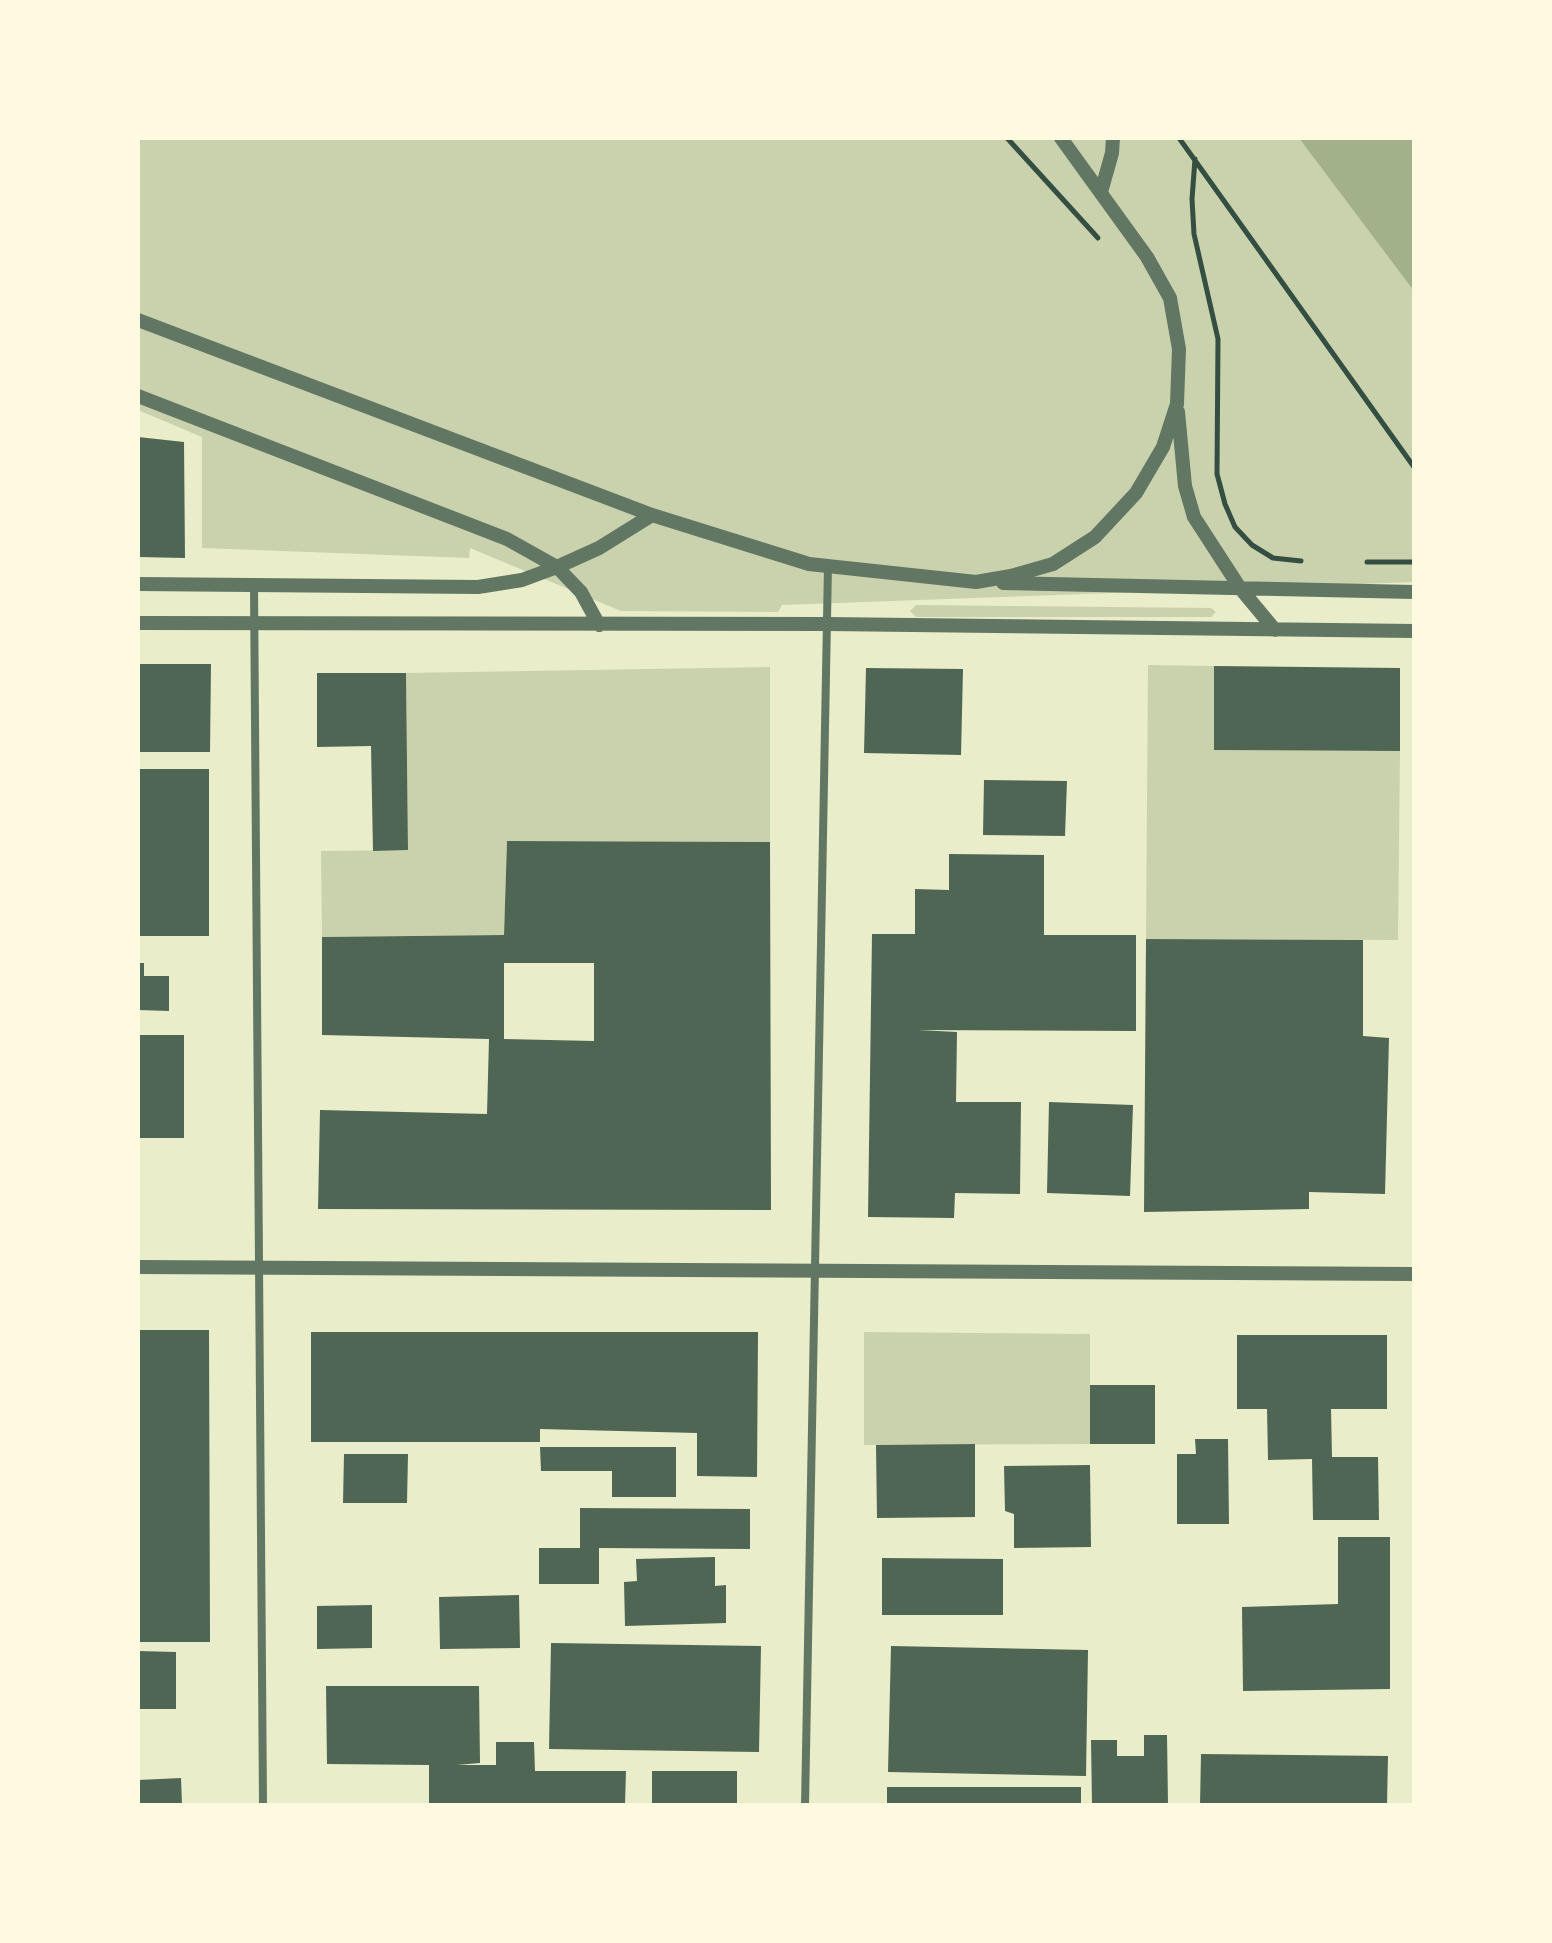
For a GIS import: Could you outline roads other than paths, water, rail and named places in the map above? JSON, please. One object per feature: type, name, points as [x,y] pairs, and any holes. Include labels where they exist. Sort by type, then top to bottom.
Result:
[{"type":"street","points":[[1061,138],[1147,257],[1170,298],[1179,349],[1177,404],[1185,486],[1194,517],[1240,588],[1275,630]]},
{"type":"street","points":[[1101,192],[1113,138]]},
{"type":"street","points":[[138,320],[652,515],[809,564],[976,582],[1414,592]]},
{"type":"street","points":[[138,396],[507,539],[557,567],[581,592],[599,625]]},
{"type":"street","points":[[976,582],[1053,564],[1095,537],[1136,493],[1163,447],[1177,404]]},
{"type":"street","points":[[138,584],[478,587],[522,580],[557,567],[599,548],[652,515]]},
{"type":"street","points":[[805,1805],[828,566]]},
{"type":"street","points":[[254,584],[263,1805]]},
{"type":"street","points":[[138,623],[828,624],[1414,631]]},
{"type":"street","points":[[138,1267],[1414,1274]]}]
